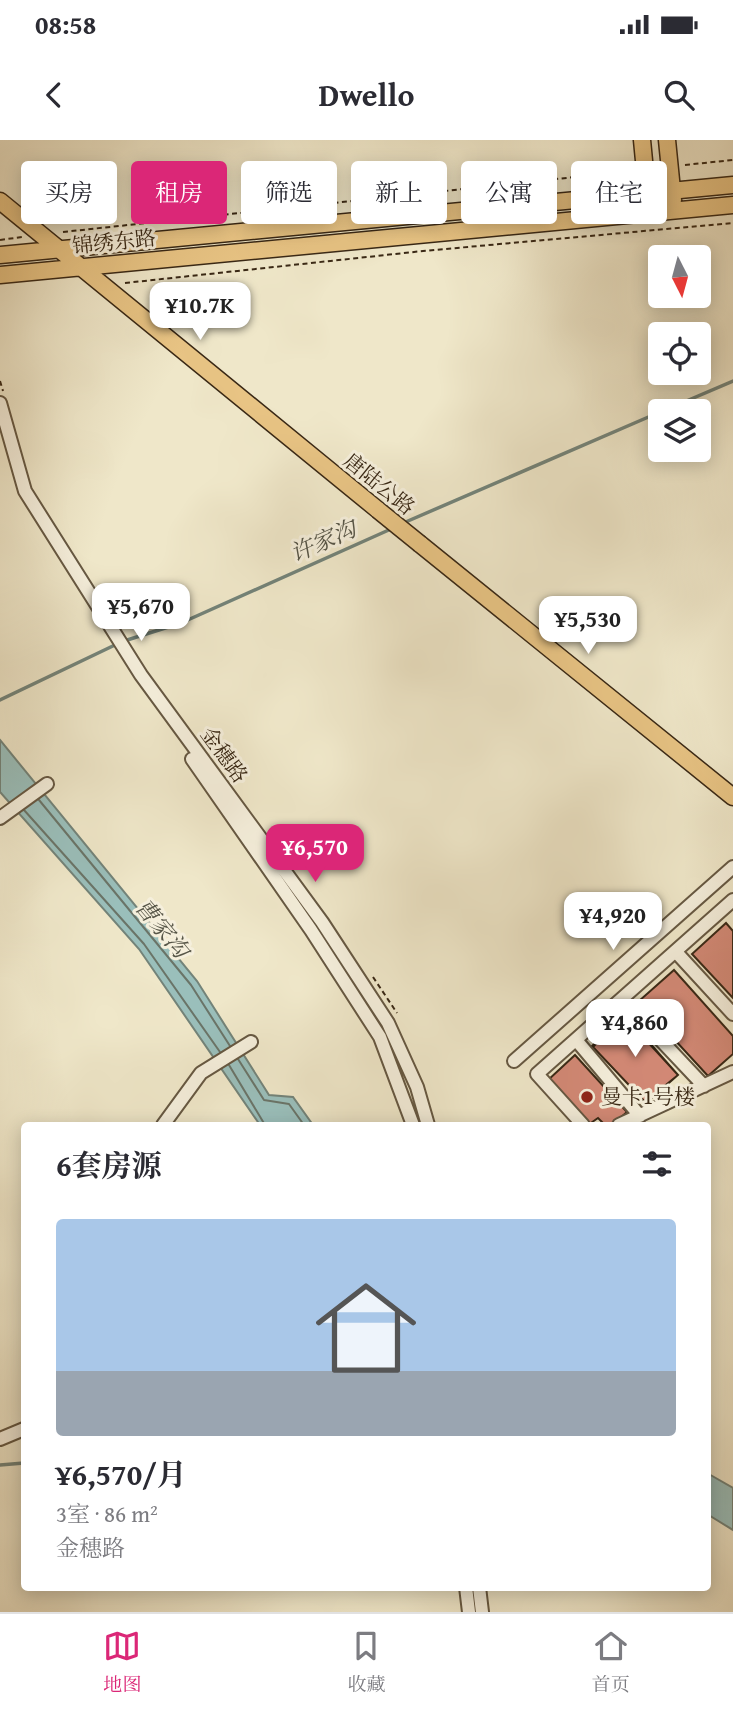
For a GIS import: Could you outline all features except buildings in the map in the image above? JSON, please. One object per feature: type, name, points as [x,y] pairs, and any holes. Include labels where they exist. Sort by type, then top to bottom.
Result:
[{"type":"main road","points":[[667,140],[673,209]]},
{"type":"main road","points":[[642,142],[644,161]]},
{"type":"main road","name":"锦绣东路","points":[[667,191],[733,185]]},
{"type":"main road","name":"锦绣东路","points":[[0,255],[571,200]]},
{"type":"main road","name":"唐陆公路","points":[[0,201],[732,795]]},
{"type":"main road","name":"锦绣东路","points":[[667,210],[733,205]]},
{"type":"main road","name":"锦绣东路","points":[[0,275],[571,219]]},
{"type":"street","name":"金穗路","points":[[0,402],[25,491],[110,631]]},
{"type":"street","name":"金穗路","points":[[0,433],[18,495],[380,1037],[413,1122]]},
{"type":"street","name":"金穗路","points":[[139,676],[322,922],[388,1023],[417,1087],[427,1122]]},
{"type":"street","points":[[3,816],[47,783]]},
{"type":"street","points":[[514,1061],[733,867]]},
{"type":"street","points":[[580,1122],[537,1074],[731,907]]},
{"type":"street","points":[[676,952],[733,1014]]},
{"type":"street","points":[[623,1000],[704,1086]]},
{"type":"street","points":[[578,1041],[640,1116]]},
{"type":"street","points":[[165,1122],[201,1073],[251,1042]]},
{"type":"street","points":[[627,1122],[733,1072]]},
{"type":"street","points":[[0,1439],[21,1430]]},
{"type":"street","points":[[466,1591],[469,1612]]},
{"type":"street","points":[[479,1591],[482,1612]]},
{"type":"path","points":[[670,167],[733,160]]},
{"type":"path","points":[[0,240],[571,178]]},
{"type":"path","points":[[102,285],[423,251],[733,223]]},
{"type":"water","name":"曹家沟","points":[[0,740],[197,981],[269,1095],[293,1097],[311,1122],[258,1122],[139,949],[0,792]]},
{"type":"water","points":[[711,1475],[733,1488],[733,1530],[711,1516]]},
{"type":"waterway","name":"许家沟","points":[[691,399],[733,381]]},
{"type":"waterway","name":"许家沟","points":[[401,524],[648,417]]},
{"type":"waterway","name":"许家沟","points":[[124,641],[181,623],[391,529]]},
{"type":"waterway","name":"许家沟","points":[[0,700],[117,644]]},
{"type":"waterway","points":[[0,1465],[21,1463]]},
{"type":"place","name":"曼卡1号楼","points":[[587,1097]]}]
